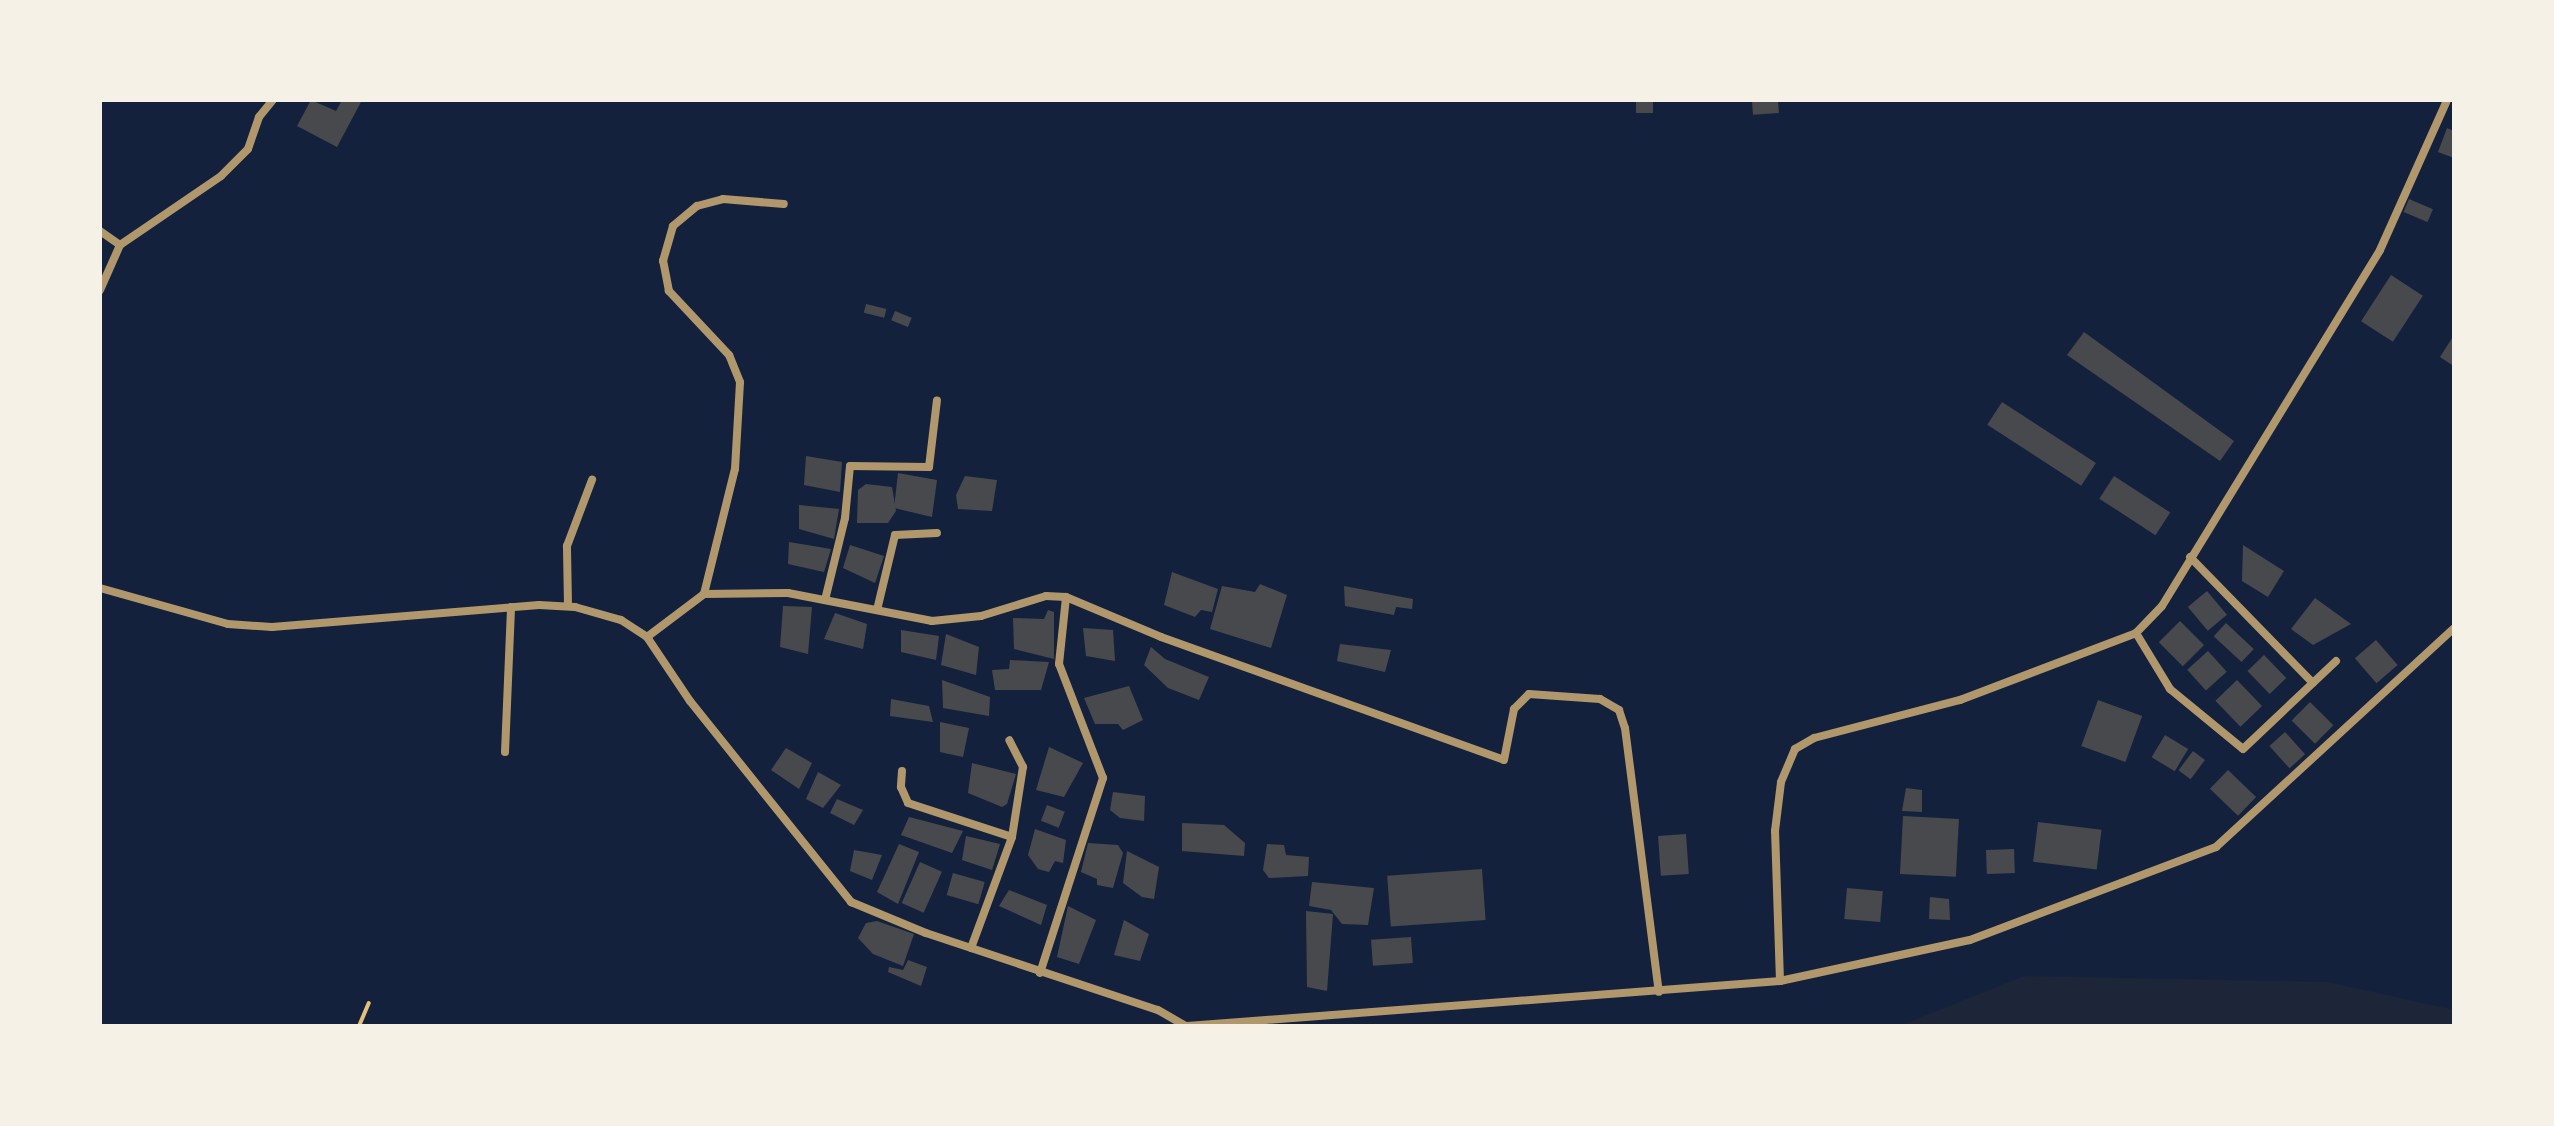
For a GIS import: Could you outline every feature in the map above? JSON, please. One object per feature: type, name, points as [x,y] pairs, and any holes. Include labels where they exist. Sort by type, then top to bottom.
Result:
[{"type":"street","points":[[100,290],[120,245],[221,176],[248,149],[259,117],[273,100]]},
{"type":"street","points":[[1780,981],[1775,831],[1781,782],[1795,749],[1814,738],[1960,700],[2136,633],[2162,606],[2380,250],[2447,100]]},
{"type":"street","points":[[704,594],[735,469],[740,382],[729,355],[669,291],[663,261],[673,226],[697,206],[723,199],[784,204]]},
{"type":"street","points":[[100,231],[120,245]]},
{"type":"street","points":[[825,600],[845,518],[850,466],[929,467],[937,400]]},
{"type":"street","points":[[568,606],[567,546],[592,480]]},
{"type":"street","points":[[877,610],[895,535],[937,533]]},
{"type":"street","points":[[2190,557],[2313,683]]},
{"type":"street","points":[[100,588],[228,624],[272,627],[511,607],[568,606],[621,620],[647,637],[690,701],[851,902],[1040,973],[1158,1010],[1187,1026],[1780,981],[1970,940],[2216,847],[2454,628]]},
{"type":"street","points":[[647,637],[704,594],[788,593],[932,621],[981,616],[1046,596],[1066,597],[1504,760],[1514,709],[1529,694],[1600,699],[1619,710],[1638,800],[1659,992]]},
{"type":"street","points":[[1040,973],[1103,778],[1059,664],[1066,597]]},
{"type":"street","points":[[505,752],[511,607]]},
{"type":"street","points":[[2136,633],[2170,689],[2243,749],[2336,661]]},
{"type":"street","points":[[971,948],[1012,837],[1023,767],[1009,740]]},
{"type":"street","points":[[902,771],[901,787],[908,803],[1012,837]]},
{"type":"path","points":[[359,1026],[369,1003]]},
{"type":"shaded area","points":[[2024,976],[2328,982],[2454,1010],[2454,1026],[1899,1026]]},
{"type":"building","points":[[311,100],[336,111],[342,100],[361,102],[337,147],[297,126]]},
{"type":"building","points":[[1636,100],[1653,100],[1653,113],[1636,113]]},
{"type":"building","points":[[1778,100],[1779,113],[1753,115],[1752,102]]},
{"type":"building","points":[[2447,128],[2454,131],[2454,158],[2438,152]]},
{"type":"building","points":[[2409,199],[2433,209],[2427,222],[2404,212]]},
{"type":"building","points":[[2391,275],[2423,296],[2393,342],[2361,321]]},
{"type":"building","points":[[866,304],[886,309],[884,318],[864,313]]},
{"type":"building","points":[[895,311],[912,318],[908,327],[891,320]]},
{"type":"building","points":[[2084,332],[2234,441],[2220,461],[2067,355]]},
{"type":"building","points":[[2454,335],[2454,362],[2452,365],[2440,357]]},
{"type":"building","points":[[2002,402],[2096,463],[2081,486],[1987,425]]},
{"type":"building","points":[[806,456],[842,462],[840,492],[804,485]]},
{"type":"building","points":[[898,473],[937,480],[932,517],[894,508]]},
{"type":"building","points":[[965,476],[997,480],[992,511],[958,509],[956,495]]},
{"type":"building","points":[[2114,476],[2170,512],[2155,535],[2099,499]]},
{"type":"building","points":[[866,484],[892,487],[896,511],[888,523],[857,523],[858,490]]},
{"type":"building","points":[[799,505],[839,509],[834,539],[799,529]]},
{"type":"building","points":[[789,542],[831,549],[824,572],[788,564]]},
{"type":"building","points":[[850,545],[884,556],[875,583],[843,568]]},
{"type":"building","points":[[2243,545],[2284,571],[2268,597],[2242,581]]},
{"type":"building","points":[[1172,572],[1218,589],[1212,612],[1201,610],[1195,617],[1164,605]]},
{"type":"building","points":[[1260,584],[1287,595],[1271,648],[1210,629],[1222,586],[1255,592]]},
{"type":"building","points":[[1344,586],[1413,599],[1412,609],[1396,607],[1394,615],[1345,606]]},
{"type":"building","points":[[2207,591],[2227,615],[2208,631],[2188,607]]},
{"type":"building","points":[[2315,598],[2351,624],[2313,645],[2291,629]]},
{"type":"building","points":[[783,606],[812,607],[808,654],[780,647]]},
{"type":"building","points":[[1048,610],[1054,612],[1054,659],[1014,649],[1013,618],[1044,619]]},
{"type":"building","points":[[835,613],[867,624],[863,649],[824,639]]},
{"type":"building","points":[[2180,621],[2204,645],[2183,666],[2159,642]]},
{"type":"building","points":[[2226,623],[2254,649],[2242,662],[2214,636]]},
{"type":"building","points":[[1083,628],[1113,630],[1115,661],[1086,656]]},
{"type":"building","points":[[901,630],[939,636],[936,660],[901,652]]},
{"type":"building","points":[[946,634],[979,647],[976,675],[941,665]]},
{"type":"building","points":[[2376,640],[2398,665],[2377,683],[2355,658]]},
{"type":"building","points":[[1340,644],[1391,650],[1385,672],[1337,661]]},
{"type":"building","points":[[1151,647],[1165,659],[1209,677],[1199,700],[1168,688],[1144,665]]},
{"type":"building","points":[[2208,651],[2227,672],[2206,691],[2187,670]]},
{"type":"building","points":[[2264,655],[2286,678],[2270,694],[2247,671]]},
{"type":"building","points":[[1010,660],[1049,662],[1041,690],[995,690],[992,670],[1009,669]]},
{"type":"building","points":[[942,680],[990,697],[989,716],[943,708]]},
{"type":"building","points":[[2237,680],[2262,706],[2240,727],[2215,701]]},
{"type":"building","points":[[1129,686],[1143,720],[1123,730],[1118,724],[1095,724],[1084,698]]},
{"type":"building","points":[[891,699],[929,706],[933,722],[890,716]]},
{"type":"building","points":[[2098,700],[2142,716],[2125,762],[2081,746]]},
{"type":"building","points":[[2310,702],[2333,725],[2315,744],[2292,720]]},
{"type":"building","points":[[940,722],[969,728],[963,757],[940,752]]},
{"type":"building","points":[[2285,732],[2305,754],[2289,768],[2269,746]]},
{"type":"building","points":[[2165,735],[2188,749],[2175,771],[2152,757]]},
{"type":"building","points":[[1049,747],[1083,763],[1064,797],[1036,790]]},
{"type":"building","points":[[786,748],[812,763],[799,789],[771,770]]},
{"type":"building","points":[[2193,751],[2205,760],[2191,779],[2179,770]]},
{"type":"building","points":[[972,763],[1016,774],[1007,804],[1002,807],[968,793]]},
{"type":"building","points":[[2228,770],[2256,797],[2238,816],[2210,789]]},
{"type":"building","points":[[818,772],[841,785],[823,808],[806,799]]},
{"type":"building","points":[[1906,788],[1922,790],[1922,812],[1902,811]]},
{"type":"building","points":[[1113,792],[1145,796],[1144,821],[1120,818],[1110,810]]},
{"type":"building","points":[[837,799],[863,810],[854,825],[830,813]]},
{"type":"building","points":[[1047,805],[1065,812],[1059,828],[1041,821]]},
{"type":"building","points":[[1903,816],[1959,819],[1956,877],[1900,874]]},
{"type":"building","points":[[909,817],[963,831],[952,853],[901,835]]},
{"type":"building","points":[[2038,822],[2102,830],[2097,870],[2033,862]]},
{"type":"building","points":[[1182,823],[1224,825],[1245,843],[1244,856],[1182,851]]},
{"type":"building","points":[[1035,829],[1066,840],[1063,863],[1055,861],[1049,872],[1038,869],[1028,855]]},
{"type":"building","points":[[1686,834],[1689,874],[1661,876],[1658,836]]},
{"type":"building","points":[[966,836],[1000,844],[992,870],[962,860]]},
{"type":"building","points":[[1088,843],[1118,845],[1123,853],[1113,888],[1097,885],[1097,879],[1081,872]]},
{"type":"building","points":[[899,844],[919,852],[898,904],[877,892]]},
{"type":"building","points":[[1267,844],[1284,845],[1286,855],[1309,857],[1308,876],[1269,878],[1263,870]]},
{"type":"building","points":[[2014,849],[2015,873],[1987,874],[1986,850]]},
{"type":"building","points":[[854,850],[882,855],[872,880],[850,871]]},
{"type":"building","points":[[1127,851],[1159,867],[1154,899],[1142,897],[1123,883]]},
{"type":"building","points":[[920,862],[942,872],[924,913],[902,903]]},
{"type":"building","points":[[1482,869],[1486,920],[1391,927],[1387,876]]},
{"type":"building","points":[[953,873],[985,882],[978,904],[947,895]]},
{"type":"building","points":[[1312,882],[1374,888],[1368,925],[1342,924],[1331,910],[1309,906]]},
{"type":"building","points":[[1847,888],[1883,891],[1880,922],[1844,919]]},
{"type":"building","points":[[1009,890],[1047,905],[1041,925],[999,906]]},
{"type":"building","points":[[1930,897],[1949,899],[1950,920],[1929,919]]},
{"type":"building","points":[[1068,906],[1096,920],[1079,964],[1057,957]]},
{"type":"building","points":[[1306,911],[1333,914],[1327,991],[1307,987]]},
{"type":"building","points":[[1124,920],[1149,934],[1140,961],[1114,955]]},
{"type":"building","points":[[877,921],[914,934],[903,966],[873,954],[858,938],[866,923]]},
{"type":"building","points":[[1411,937],[1413,963],[1373,966],[1371,940]]},
{"type":"building","points":[[908,960],[927,967],[921,986],[888,972],[889,967],[903,970]]}]
